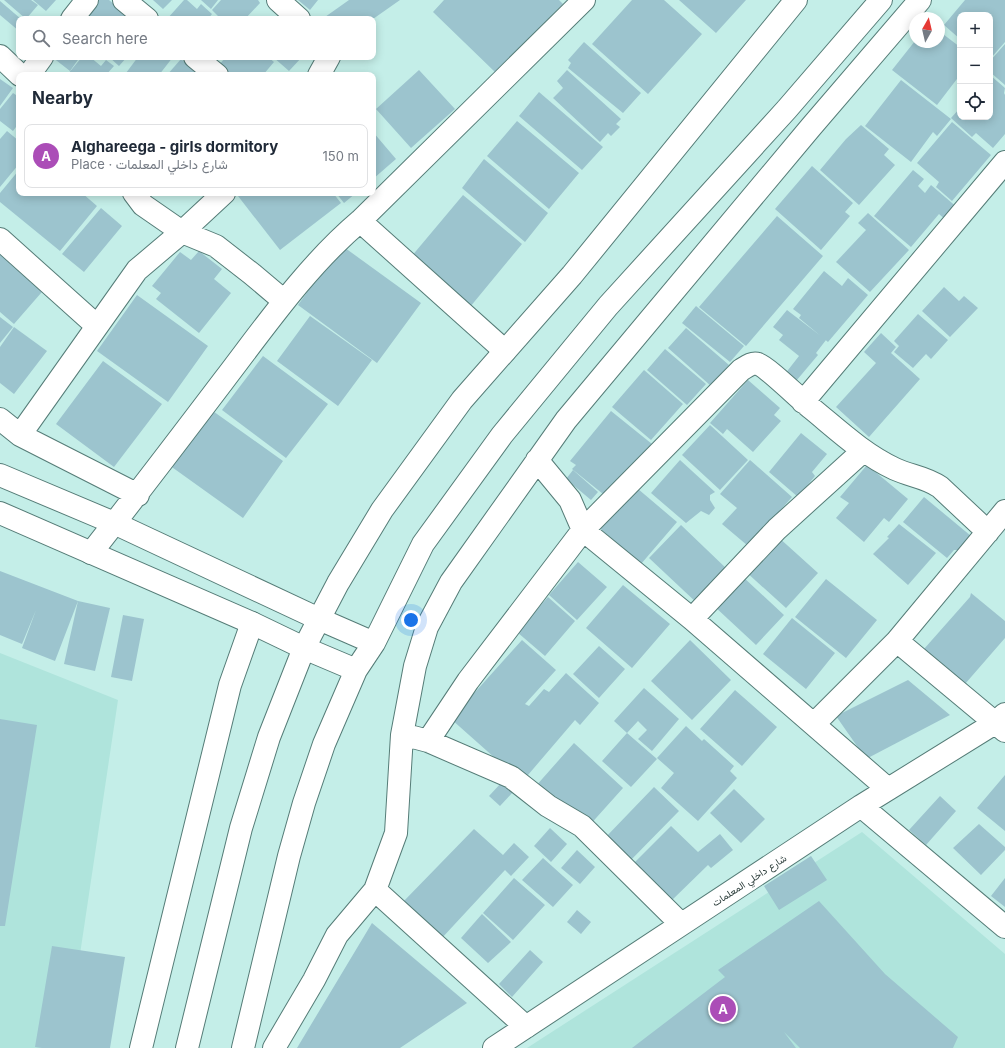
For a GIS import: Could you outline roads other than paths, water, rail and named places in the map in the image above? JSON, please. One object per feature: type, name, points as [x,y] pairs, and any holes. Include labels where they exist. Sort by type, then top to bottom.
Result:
[{"type":"street","points":[[74,16],[87,0]]},
{"type":"street","points":[[124,0],[143,16]]},
{"type":"street","points":[[278,0],[296,16]]},
{"type":"street","points":[[91,553],[138,494],[284,301],[342,236],[360,221],[584,0]]},
{"type":"street","points":[[187,1048],[241,828],[269,737],[304,648],[335,588],[382,510],[462,400],[572,275],[796,0]]},
{"type":"street","points":[[244,1048],[289,856],[304,803],[324,744],[356,670],[374,643],[423,544],[502,435],[608,306],[787,108],[881,0]]},
{"type":"street","points":[[274,1048],[314,980],[337,935],[375,890],[396,833],[402,735],[415,666],[427,626],[450,582],[566,420],[811,127],[920,0]]},
{"type":"street","points":[[0,56],[17,72]]},
{"type":"street","points":[[30,72],[40,60]]},
{"type":"street","points":[[199,60],[213,72]]},
{"type":"street","points":[[321,72],[327,60]]},
{"type":"street","points":[[787,108],[811,127]]},
{"type":"street","points":[[803,402],[1005,162]]},
{"type":"street","points":[[136,196],[143,204],[182,232],[216,246],[284,301]]},
{"type":"street","points":[[20,435],[137,270],[182,232],[221,196]]},
{"type":"street","points":[[360,221],[505,351]]},
{"type":"street","points":[[0,239],[97,326]]},
{"type":"street","points":[[428,741],[468,681],[583,530],[741,370],[750,364],[757,364],[765,368],[803,402],[863,451],[895,469],[931,481],[940,487],[988,532]]},
{"type":"street","points":[[0,419],[20,435],[138,494]]},
{"type":"street","points":[[692,619],[777,529],[863,451]]},
{"type":"street","points":[[537,460],[570,500],[583,530],[692,619],[888,789]]},
{"type":"street","points":[[0,475],[114,523],[319,619],[374,643]]},
{"type":"street","points":[[814,724],[897,641],[1005,511]]},
{"type":"street","points":[[0,513],[356,670]]},
{"type":"street","points":[[141,1048],[230,685],[252,623]]},
{"type":"street","points":[[897,641],[1002,723]]},
{"type":"street","name":"شارع داخلي المعلمات","points":[[494,1048],[861,806],[1002,723]]},
{"type":"street","points":[[402,735],[428,741],[511,777],[548,806],[582,826],[681,924]]},
{"type":"street","points":[[861,806],[1005,927]]},
{"type":"street","points":[[375,890],[526,1027]]},
{"type":"place","name":"Alghareega - girls dormitory","points":[[723,1009]]}]
